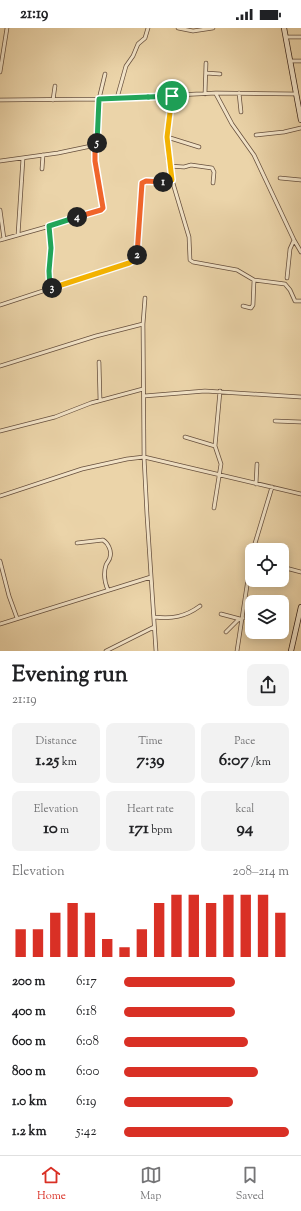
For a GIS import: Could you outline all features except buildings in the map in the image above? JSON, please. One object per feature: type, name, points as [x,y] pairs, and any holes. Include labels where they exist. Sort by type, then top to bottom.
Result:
[{"type":"street","points":[[0,72],[7,28]]},
{"type":"street","points":[[117,98],[126,66],[133,56],[138,44],[145,38],[148,28]]},
{"type":"street","points":[[178,28],[193,31],[213,28]]},
{"type":"street","points":[[284,28],[298,95],[301,120]]},
{"type":"street","points":[[286,36],[301,37]]},
{"type":"street","points":[[290,61],[301,61]]},
{"type":"street","points":[[205,94],[206,63]]},
{"type":"street","points":[[206,73],[220,74]]},
{"type":"street","points":[[0,210],[2,240],[102,208],[95,161],[98,138],[99,99],[105,74]]},
{"type":"street","points":[[54,100],[55,86]]},
{"type":"street","points":[[0,100],[99,99],[239,93],[298,95]]},
{"type":"street","points":[[239,93],[241,112]]},
{"type":"street","points":[[216,94],[232,124],[254,155],[301,252]]},
{"type":"street","points":[[172,96],[167,137],[170,166],[172,180],[188,237],[190,260],[193,262],[237,270],[254,280],[285,284],[290,290],[295,301],[301,301]]},
{"type":"street","points":[[256,135],[284,132],[301,128]]},
{"type":"street","points":[[167,137],[199,147]]},
{"type":"street","points":[[0,161],[96,145]]},
{"type":"street","points":[[42,169],[43,155]]},
{"type":"street","points":[[18,235],[23,158]]},
{"type":"street","points":[[170,166],[184,167],[191,165],[212,168],[214,172],[213,183]]},
{"type":"street","points":[[280,178],[301,180]]},
{"type":"street","points":[[0,305],[129,263],[136,259],[142,183],[172,180]]},
{"type":"street","points":[[49,226],[51,248],[49,271],[50,288]]},
{"type":"street","points":[[288,278],[290,249],[294,240]]},
{"type":"street","points":[[244,306],[251,308],[253,305],[254,280]]},
{"type":"street","points":[[145,298],[143,324],[144,457],[156,651]]},
{"type":"street","points":[[0,366],[96,336],[143,324]]},
{"type":"street","points":[[99,362],[100,400]]},
{"type":"street","points":[[0,431],[55,417],[100,400],[143,389]]},
{"type":"street","points":[[144,396],[198,391],[220,391],[301,397]]},
{"type":"street","points":[[214,508],[221,464],[215,446],[220,391]]},
{"type":"street","points":[[275,421],[301,422]]},
{"type":"street","points":[[185,437],[215,446]]},
{"type":"street","points":[[0,496],[82,469],[127,459],[144,457],[301,494]]},
{"type":"street","points":[[256,484],[258,464]]},
{"type":"street","points":[[254,543],[272,486]]},
{"type":"street","points":[[77,543],[103,540],[107,544],[111,552],[105,571],[105,580],[108,590]]},
{"type":"street","points":[[0,561],[9,596],[17,618]]},
{"type":"street","points":[[289,569],[301,572]]},
{"type":"street","points":[[0,624],[151,577]]},
{"type":"street","points":[[238,651],[247,587]]},
{"type":"street","points":[[154,617],[174,618],[183,616],[200,606]]},
{"type":"street","points":[[291,651],[301,607]]},
{"type":"street","points":[[222,614],[242,619]]},
{"type":"street","points":[[226,632],[234,623],[242,619]]},
{"type":"street","points":[[106,651],[154,627]]},
{"type":"route","points":[[172,96],[167,137],[168,159],[172,180],[165,182],[142,183],[136,259],[129,263],[50,288],[48,276],[51,254],[49,226],[101,210],[103,208],[95,161],[98,138],[99,99],[172,96]]}]
